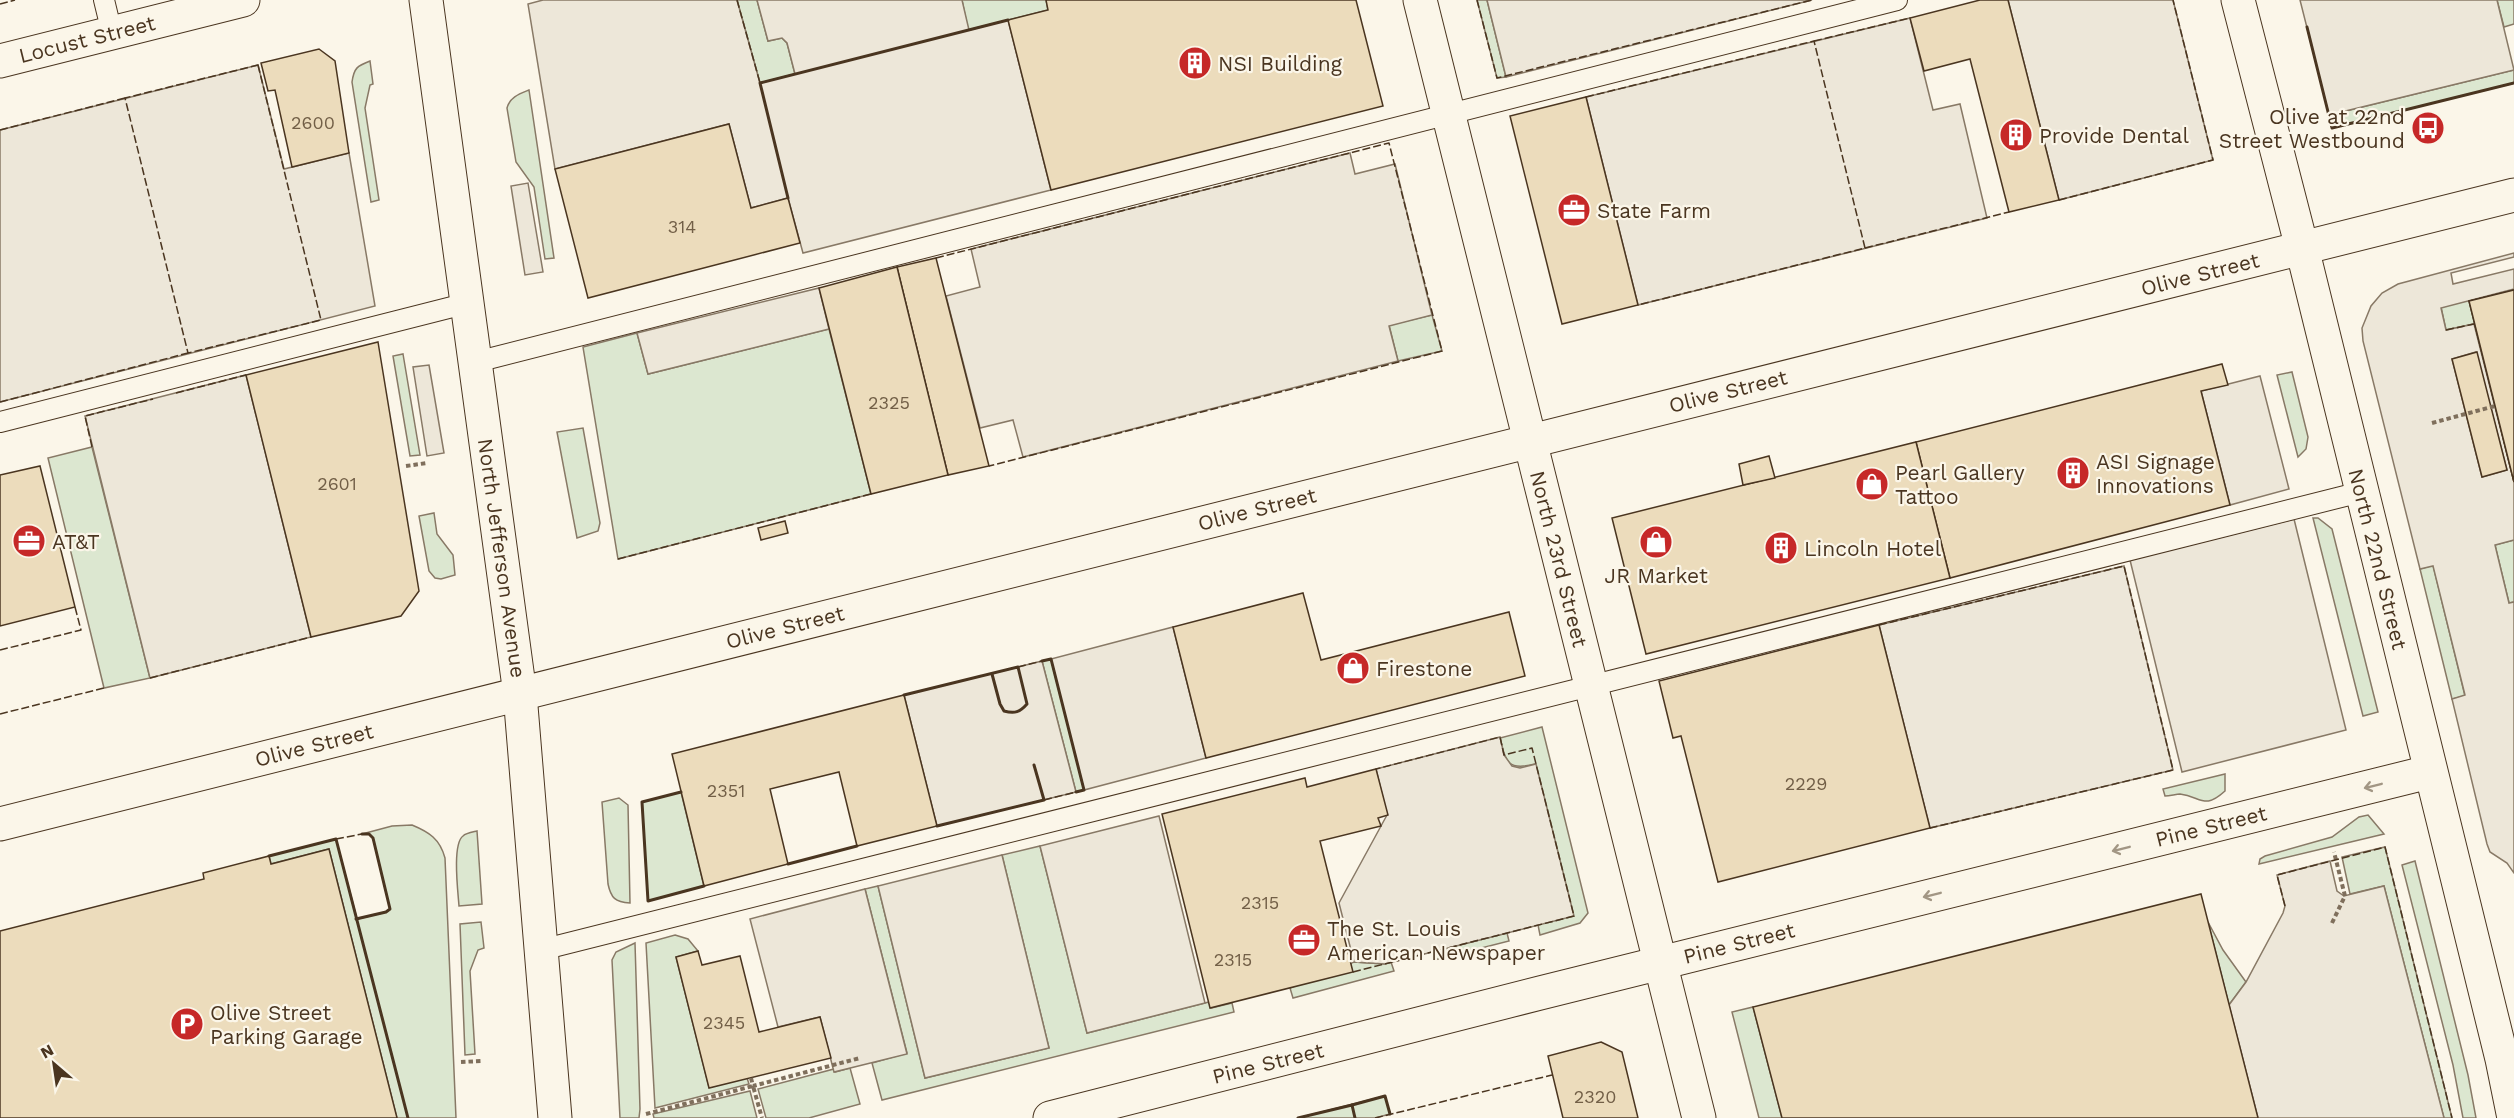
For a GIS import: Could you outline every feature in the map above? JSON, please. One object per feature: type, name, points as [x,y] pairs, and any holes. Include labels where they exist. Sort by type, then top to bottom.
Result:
[{"type":"street","name":"Locust Street","points":[[0,61],[243,0]]},
{"type":"street","name":"North Jefferson Avenue","points":[[426,0],[520,694],[555,1118]]},
{"type":"street","name":"North 23rd Street","points":[[1420,0],[1699,1118]]},
{"type":"street","name":"North 22nd Street","points":[[2238,0],[2302,248],[2429,772],[2502,1059],[2514,1118]]},
{"type":"street","name":"Olive Street","points":[[0,824],[2514,195]]},
{"type":"street","name":"Pine Street","points":[[1050,1118],[1660,963],[2429,772]]},
{"type":"lane","points":[[104,0],[112,33]]},
{"type":"lane","points":[[476,362],[1897,0]]},
{"type":"lane","points":[[0,422],[468,303]]},
{"type":"lane","points":[[541,950],[2361,492]]},
{"type":"path","points":[[2432,423],[2494,406]]},
{"type":"path","points":[[406,466],[427,463]]},
{"type":"path","points":[[2331,923],[2344,896],[2334,852]]},
{"type":"path","points":[[646,1114],[860,1058]]},
{"type":"path","points":[[461,1062],[481,1061]]},
{"type":"path","points":[[751,1078],[762,1118]]},
{"type":"green space","points":[[737,0],[757,0],[768,41],[782,38],[787,43],[795,74],[760,83]]},
{"type":"green space","points":[[962,0],[1046,0],[1048,10],[968,30]]},
{"type":"green space","points":[[1477,0],[1487,0],[1506,77],[1497,78]]},
{"type":"green space","points":[[2497,0],[2514,0],[2514,24],[2504,27]]},
{"type":"green space","points":[[370,61],[373,84],[370,85],[365,108],[379,200],[371,202],[352,82],[357,68]]},
{"type":"green space","points":[[2514,70],[2514,83],[2332,128],[2329,115]]},
{"type":"green space","points":[[529,90],[554,258],[545,259],[534,187],[516,162],[507,108],[513,99]]},
{"type":"green space","points":[[2514,289],[2514,482],[2474,324],[2446,330],[2441,307]]},
{"type":"green space","points":[[1432,315],[1442,351],[1398,361],[1389,325]]},
{"type":"green space","points":[[829,329],[871,494],[618,559],[583,347],[637,333],[648,374]]},
{"type":"green space","points":[[403,354],[420,455],[410,456],[393,356]]},
{"type":"green space","points":[[2292,372],[2308,437],[2306,449],[2298,457],[2277,375]]},
{"type":"green space","points":[[583,428],[600,523],[598,531],[577,538],[557,432]]},
{"type":"green space","points":[[92,447],[150,678],[104,688],[48,458]]},
{"type":"green space","points":[[434,513],[437,534],[453,555],[455,575],[441,579],[435,578],[429,571],[419,516]]},
{"type":"green space","points":[[2313,518],[2318,518],[2332,529],[2378,712],[2363,716]]},
{"type":"green space","points":[[2514,540],[2514,602],[2509,603],[2495,545]]},
{"type":"green space","points":[[2433,565],[2465,696],[2452,699],[2420,569]]},
{"type":"green space","points":[[1051,659],[1084,790],[1076,792],[1042,661]]},
{"type":"green space","points":[[1542,727],[1588,913],[1580,923],[1540,935],[1535,764],[1519,766],[1510,763],[1504,754],[1500,738]]},
{"type":"green space","points":[[2225,774],[2225,791],[2212,800],[2203,801],[2180,794],[2165,796],[2163,789]]},
{"type":"green space","points":[[681,792],[704,886],[648,901],[642,802]]},
{"type":"green space","points":[[619,798],[628,805],[630,903],[614,898],[608,884],[602,802]]},
{"type":"green space","points":[[2368,815],[2384,834],[2259,864],[2260,859],[2265,856],[2332,837],[2359,817]]},
{"type":"green space","points":[[412,825],[433,837],[445,858],[456,1118],[397,1118],[329,849],[271,864],[269,856],[336,839],[357,919],[390,909],[373,838],[369,834],[362,834],[392,826]]},
{"type":"green space","points":[[477,831],[482,904],[459,906],[456,869],[458,848],[463,836]]},
{"type":"green space","points":[[1040,846],[1087,1033],[1209,1002],[1211,1008],[1232,1003],[1234,1012],[882,1100],[872,1063],[907,1053],[865,889],[878,886],[925,1078],[1049,1048],[1002,855]]},
{"type":"green space","points":[[2385,847],[2452,1118],[2444,1118],[2384,886],[2350,894],[2342,857]]},
{"type":"green space","points":[[2415,861],[2468,1075],[2476,1118],[2463,1118],[2453,1065],[2402,865]]},
{"type":"green space","points":[[481,922],[484,948],[478,950],[470,971],[475,1054],[465,1055],[460,924]]},
{"type":"green space","points":[[2208,922],[2223,950],[2246,982],[2229,1005]]},
{"type":"green space","points":[[1507,933],[1509,941],[1434,960],[1432,952]]},
{"type":"green space","points":[[675,935],[688,939],[698,951],[676,957],[709,1087],[747,1078],[749,1084],[655,1108],[646,943]]},
{"type":"green space","points":[[635,943],[640,1109],[639,1118],[620,1118],[612,960],[616,952]]},
{"type":"green space","points":[[1354,962],[1385,964],[1391,962],[1394,971],[1293,998],[1290,988]]},
{"type":"green space","points":[[1753,1007],[1782,1118],[1759,1118],[1732,1012]]},
{"type":"green space","points":[[850,1068],[860,1104],[809,1118],[766,1118],[758,1089],[834,1069],[835,1072]]},
{"type":"green space","points":[[750,1091],[757,1118],[654,1118],[653,1114]]},
{"type":"green space","points":[[1385,1096],[1390,1114],[1375,1118],[1298,1118]]},
{"type":"shaded area","points":[[543,0],[737,0],[760,83],[795,74],[787,43],[782,38],[768,41],[757,0],[962,0],[969,30],[1008,20],[1051,190],[803,253],[788,198],[751,208],[729,124],[555,169],[528,4]]},
{"type":"shaded area","points":[[1487,0],[1812,0],[1506,77]]},
{"type":"shaded area","points":[[2008,0],[2173,0],[2213,160],[2059,200]]},
{"type":"shaded area","points":[[2300,0],[2497,0],[2514,70],[2329,115]]},
{"type":"shaded area","points":[[1910,18],[1933,110],[1960,104],[1987,218],[1638,305],[1586,97]]},
{"type":"shaded area","points":[[258,65],[284,169],[349,153],[375,306],[0,402],[0,130]]},
{"type":"shaded area","points":[[1350,153],[1355,174],[1395,164],[1432,315],[1389,326],[1398,361],[1023,457],[1013,420],[980,428],[946,296],[980,287],[971,249]]},
{"type":"shaded area","points":[[528,183],[543,272],[525,275],[511,186]]},
{"type":"shaded area","points":[[2514,253],[2514,257],[2451,273],[2453,284],[2514,269],[2514,289],[2441,308],[2446,330],[2474,324],[2514,482],[2514,540],[2495,545],[2509,603],[2514,602],[2514,873],[2507,863],[2490,852],[2487,844],[2452,699],[2465,695],[2433,566],[2420,569],[2363,341],[2362,328],[2371,306],[2382,293],[2398,284]],"holes":[[[2476,352],[2507,470],[2482,477],[2452,359]]]},
{"type":"shaded area","points":[[819,288],[829,329],[648,374],[637,333]]},
{"type":"shaded area","points":[[429,365],[444,453],[427,456],[413,367]]},
{"type":"shaded area","points":[[246,375],[311,637],[150,678],[85,416]]},
{"type":"shaded area","points":[[2260,376],[2289,489],[2230,505],[2201,391]]},
{"type":"shaded area","points":[[2294,519],[2346,730],[2182,772],[2130,560]]},
{"type":"shaded area","points":[[2124,566],[2173,770],[1930,828],[1879,625]]},
{"type":"shaded area","points":[[1173,627],[1206,758],[1084,790],[1051,659]]},
{"type":"shaded area","points":[[1042,661],[1076,792],[937,826],[904,695]]},
{"type":"shaded area","points":[[1500,737],[1504,755],[1512,766],[1520,768],[1536,764],[1574,916],[1385,964],[1354,962],[1339,903],[1387,815],[1376,769]]},
{"type":"shaded area","points":[[1159,816],[1205,1003],[1087,1033],[1040,846]]},
{"type":"shaded area","points":[[1002,855],[1049,1048],[925,1078],[878,886]]},
{"type":"shaded area","points":[[2330,861],[2337,891],[2344,896],[2384,886],[2444,1118],[2258,1118],[2229,1005],[2246,982],[2283,913],[2285,906],[2277,875]]},
{"type":"shaded area","points":[[865,889],[907,1054],[834,1072],[820,1017],[778,1027],[750,919]]},
{"type":"building","name":"NSI Building","points":[[1046,0],[1356,0],[1383,106],[1051,190],[1008,20],[1048,10]]},
{"type":"building","name":"Provide Dental","points":[[1980,0],[2008,0],[2059,200],[2009,212],[1970,59],[1924,71],[1910,18]]},
{"type":"building","points":[[319,49],[335,61],[349,153],[292,167],[275,90],[268,91],[261,63]]},
{"type":"building","name":"State Farm","points":[[1586,97],[1638,305],[1562,324],[1510,116]]},
{"type":"building","points":[[729,124],[751,208],[788,198],[800,243],[588,298],[555,169]]},
{"type":"building","points":[[936,258],[989,466],[948,475],[897,267]]},
{"type":"building","points":[[897,267],[948,475],[871,494],[819,288]]},
{"type":"building","points":[[2514,290],[2514,482],[2469,301]]},
{"type":"building","points":[[2514,290],[2514,482],[2469,301]]},
{"type":"building","points":[[378,342],[419,591],[401,616],[311,637],[246,375]]},
{"type":"building","points":[[2477,352],[2507,470],[2482,477],[2452,359]]},
{"type":"building","name":"ASI Signage Innovations","points":[[2222,364],[2228,385],[2201,391],[2230,505],[1950,578],[1916,442]]},
{"type":"building","name":"Lincoln Hotel","points":[[1916,442],[1950,578],[1646,654],[1612,518]]},
{"type":"building","points":[[1769,456],[1775,478],[1743,485],[1739,464]]},
{"type":"building","name":"AT&T","points":[[40,466],[75,607],[0,626],[0,475]]},
{"type":"building","points":[[785,521],[788,533],[761,540],[758,528]]},
{"type":"building","name":"Firestone","points":[[1303,593],[1321,660],[1509,612],[1525,676],[1206,758],[1173,627]]},
{"type":"building","points":[[1879,625],[1930,828],[1718,882],[1681,736],[1673,738],[1659,681]]},
{"type":"building","points":[[904,695],[937,826],[857,846],[839,772],[770,789],[788,864],[704,886],[672,754]]},
{"type":"building","points":[[1376,769],[1388,815],[1378,818],[1381,826],[1320,841],[1353,972],[1210,1008],[1162,814],[1305,778],[1307,787]]},
{"type":"building","name":"Olive Street Parking Garage","points":[[329,849],[397,1118],[0,1118],[0,931],[204,879],[203,873],[269,856],[271,864]]},
{"type":"building","points":[[2201,894],[2258,1118],[1782,1118],[1753,1007]]},
{"type":"building","points":[[698,951],[702,965],[740,956],[759,1032],[820,1017],[831,1058],[709,1088],[676,957]]},
{"type":"building","points":[[1601,1042],[1622,1052],[1638,1118],[1563,1118],[1548,1056]]},
{"type":"fence","points":[[0,4],[15,0]]},
{"type":"fence","points":[[737,0],[760,83]]},
{"type":"fence","points":[[1477,0],[1497,78],[1812,0]]},
{"type":"fence","points":[[2059,200],[2213,160],[2173,0]]},
{"type":"fence","points":[[1814,41],[1910,18]]},
{"type":"fence","points":[[1586,97],[1814,41],[1865,248],[1638,305]]},
{"type":"fence","points":[[258,65],[321,320],[188,353],[125,98],[258,65]]},
{"type":"fence","points":[[0,130],[125,98]]},
{"type":"fence","points":[[936,258],[1389,143],[1442,351],[989,466]]},
{"type":"fence","points":[[1865,248],[2009,212]]},
{"type":"fence","points":[[2446,330],[2474,324]]},
{"type":"fence","points":[[0,402],[188,353]]},
{"type":"fence","points":[[176,393],[246,375]]},
{"type":"fence","points":[[92,447],[85,416],[153,399]]},
{"type":"fence","points":[[618,559],[871,494]]},
{"type":"fence","points":[[1879,625],[2124,566],[2173,770],[1930,828]]},
{"type":"fence","points":[[0,650],[81,630],[75,607]]},
{"type":"fence","points":[[150,678],[311,637]]},
{"type":"fence","points":[[1018,667],[1042,661]]},
{"type":"fence","points":[[0,714],[104,688]]},
{"type":"fence","points":[[1353,972],[1574,916],[1532,748],[1504,755],[1500,737],[1376,769]]},
{"type":"fence","points":[[1044,800],[1076,792]]},
{"type":"fence","points":[[336,839],[362,834]]},
{"type":"fence","points":[[2285,906],[2277,875],[2385,847],[2452,1118]]},
{"type":"fence","points":[[1375,1118],[1552,1075]]},
{"type":"wall","points":[[788,198],[760,83],[1008,20]]},
{"type":"wall","points":[[2307,27],[2332,128],[2514,83]]},
{"type":"wall","points":[[1042,661],[1051,659],[1084,790],[1076,792]]},
{"type":"wall","points":[[904,695],[1018,667],[1027,704],[1017,712],[1004,711],[992,674]]},
{"type":"wall","points":[[937,826],[1044,800],[1034,765]]},
{"type":"wall","points":[[681,792],[642,802],[648,901],[704,886]]},
{"type":"wall","points":[[356,919],[390,909],[373,838],[369,834],[362,834]]},
{"type":"wall","points":[[269,856],[336,839],[408,1118]]},
{"type":"wall","points":[[788,864],[857,846]]},
{"type":"wall","points":[[1352,1105],[1385,1096],[1390,1114]]},
{"type":"wall","points":[[1298,1118],[1352,1105],[1355,1118]]},
{"type":"place","name":"NSI Building","points":[[1195,63]]},
{"type":"place","name":"Olive at 22nd Street Westbound","points":[[2428,128]]},
{"type":"place","name":"Provide Dental","points":[[2016,135]]},
{"type":"place","name":"State Farm","points":[[1574,210]]},
{"type":"place","name":"ASI Signage Innovations","points":[[2073,473]]},
{"type":"place","name":"Pearl Gallery Tattoo","points":[[1872,484]]},
{"type":"place","name":"AT&T","points":[[29,541]]},
{"type":"place","name":"JR Market","points":[[1656,542]]},
{"type":"place","name":"Lincoln Hotel","points":[[1781,548]]},
{"type":"place","name":"Firestone","points":[[1353,668]]},
{"type":"place","name":"The St. Louis American Newspaper","points":[[1304,940]]},
{"type":"place","name":"Olive Street Parking Garage","points":[[187,1024]]}]
